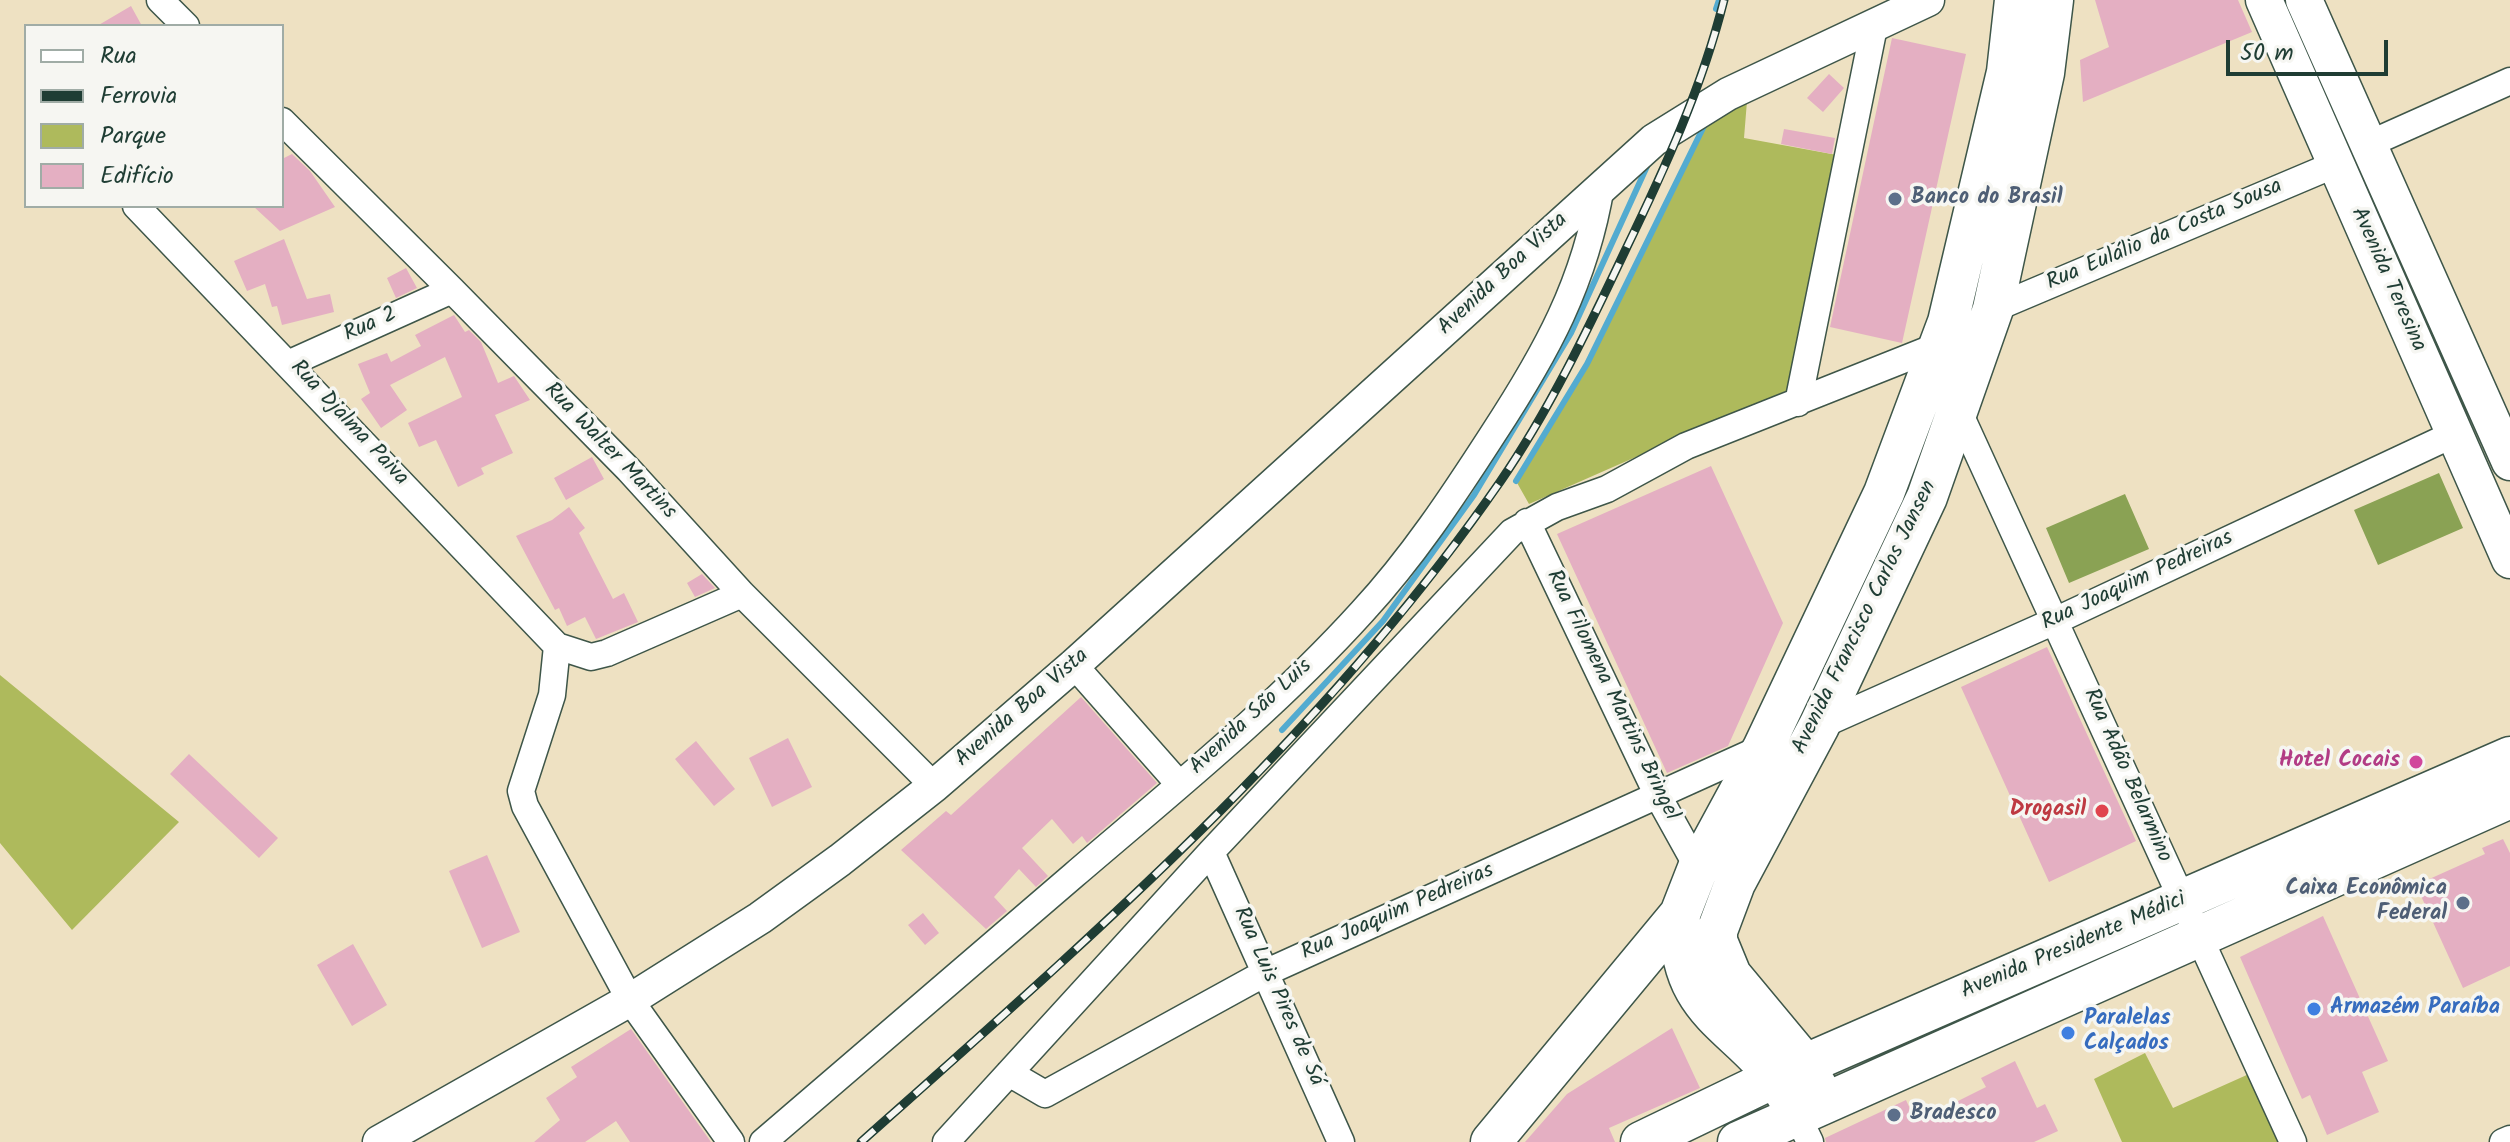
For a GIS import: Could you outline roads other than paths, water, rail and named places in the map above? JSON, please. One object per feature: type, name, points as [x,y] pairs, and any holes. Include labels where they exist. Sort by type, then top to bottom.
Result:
[{"type":"main road","name":"Avenida Francisco Carlos Jansen","points":[[1811,1120],[1791,1070],[1731,975],[1717,941],[1717,931],[1794,742],[1940,345],[2007,72],[2015,0]]},
{"type":"main road","name":"Avenida Francisco Carlos Jansen","points":[[1491,1142],[1680,914],[1698,868],[1794,742],[1927,497],[1993,309],[2044,73],[2053,0]]},
{"type":"main road","name":"Avenida Teresina","points":[[2264,0],[2510,560]]},
{"type":"main road","name":"Avenida Teresina","points":[[2304,0],[2417,252],[2500,414],[2510,462]]},
{"type":"main road","points":[[2381,269],[2417,252]]},
{"type":"main road","name":"Avenida Presidente Médici","points":[[1738,1142],[1811,1120],[2190,918],[2510,757]]},
{"type":"main road","name":"Avenida Presidente Médici","points":[[1641,1142],[1791,1070],[2510,798]]},
{"type":"main road","name":"Avenida Francisco Carlos Jansen","points":[[1680,914],[1679,943],[1699,998],[1714,1018],[1791,1070]]},
{"type":"street","points":[[160,0],[184,24]]},
{"type":"street","name":"Avenida Boa Vista","points":[[379,1142],[630,1000],[797,893],[934,786],[1074,665],[1601,186],[1686,117],[1728,94],[1928,0]]},
{"type":"street","points":[[1798,403],[1874,27]]},
{"type":"street","points":[[2369,144],[2510,81]]},
{"type":"street","name":"Rua Walter Martins","points":[[284,123],[629,470],[742,594],[934,786]]},
{"type":"street","name":"Rua Eulálio da Costa Sousa","points":[[1993,309],[2336,164]]},
{"type":"street","name":"Avenida São Luis","points":[[763,1142],[1179,784],[1362,613],[1406,560],[1467,475],[1529,379],[1564,315],[1593,233],[1601,186]]},
{"type":"street","name":"Rua Djalma Paiva","points":[[138,208],[290,363],[557,646]]},
{"type":"street","name":"Rua 2","points":[[290,363],[452,290]]},
{"type":"street","points":[[946,1142],[1211,852],[1512,532],[1527,522],[1607,489],[1686,446],[1940,345]]},
{"type":"street","name":"Rua Adão Belarmino","points":[[1958,410],[2057,620],[2293,1142]]},
{"type":"street","name":"Rua Joaquim Pedreiras","points":[[1009,1073],[1045,1094],[1267,972],[1658,796],[1794,742],[2456,433]]},
{"type":"street","name":"Rua Filomena Martins Bringel","points":[[1527,522],[1658,796],[1698,868]]},
{"type":"street","points":[[731,1142],[630,1000],[537,830],[521,791],[552,695],[557,646],[591,657],[607,653],[742,594]]},
{"type":"street","points":[[1074,665],[1179,784]]},
{"type":"street","name":"Rua Luis Pires de Sá","points":[[1211,852],[1341,1142]]},
{"type":"street","points":[[2503,1142],[2510,1139]]},
{"type":"waterway","points":[[1716,9],[1719,0]]},
{"type":"waterway","points":[[1516,481],[1587,364],[1705,124]]},
{"type":"waterway","points":[[1282,730],[1383,621],[1474,495],[1571,333],[1649,162]]},
{"type":"railway","points":[[861,1142],[1033,989],[1200,831],[1281,749],[1358,664],[1431,575],[1518,455],[1582,340],[1681,128],[1705,65],[1724,0]]},
{"type":"place","name":"Banco do Brasil","points":[[1895,199]]},
{"type":"place","name":"Hotel Cocais","points":[[2416,762]]},
{"type":"place","name":"Drogasil","points":[[2102,811]]},
{"type":"place","name":"Caixa Econômica Federal","points":[[2463,903]]},
{"type":"place","name":"Armazém Paraíba","points":[[2314,1009]]},
{"type":"place","name":"Paralelas Calçados","points":[[2068,1033]]},
{"type":"place","name":"Bradesco","points":[[1894,1115]]}]
